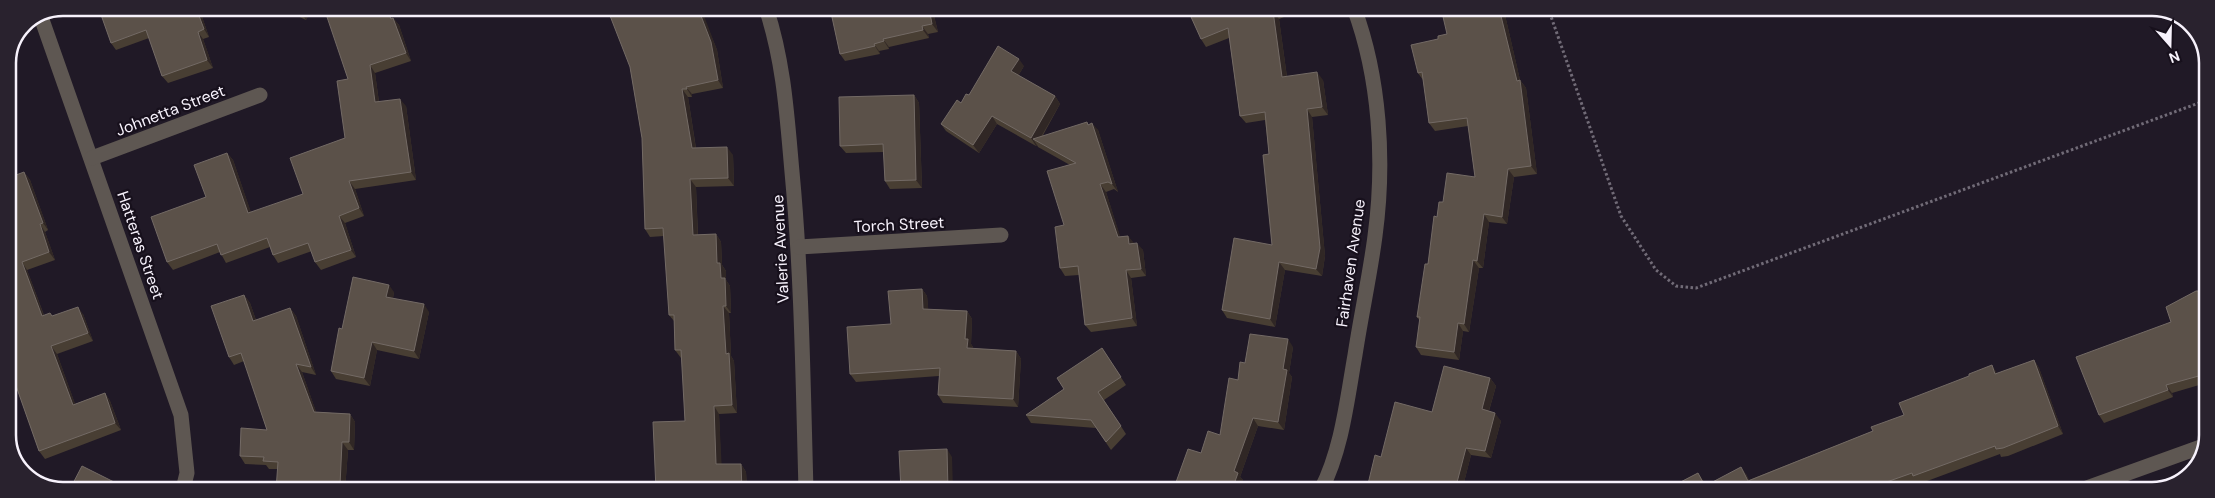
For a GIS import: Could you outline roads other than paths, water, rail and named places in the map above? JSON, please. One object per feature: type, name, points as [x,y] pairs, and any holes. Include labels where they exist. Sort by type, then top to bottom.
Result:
[{"type":"street","name":"Valerie Avenue","points":[[769,16],[777,41],[785,89],[799,247],[806,482]]},
{"type":"street","name":"Fairhaven Avenue","points":[[1324,482],[1341,433],[1375,234],[1379,179],[1377,106],[1364,35],[1357,16]]},
{"type":"street","name":"Hatteras Street","points":[[43,21],[181,415],[187,473],[185,482]]},
{"type":"street","name":"Johnetta Street","points":[[92,158],[260,95]]},
{"type":"street","name":"Torch Street","points":[[799,247],[1001,235]]},
{"type":"street","points":[[2106,482],[2195,453]]}]
